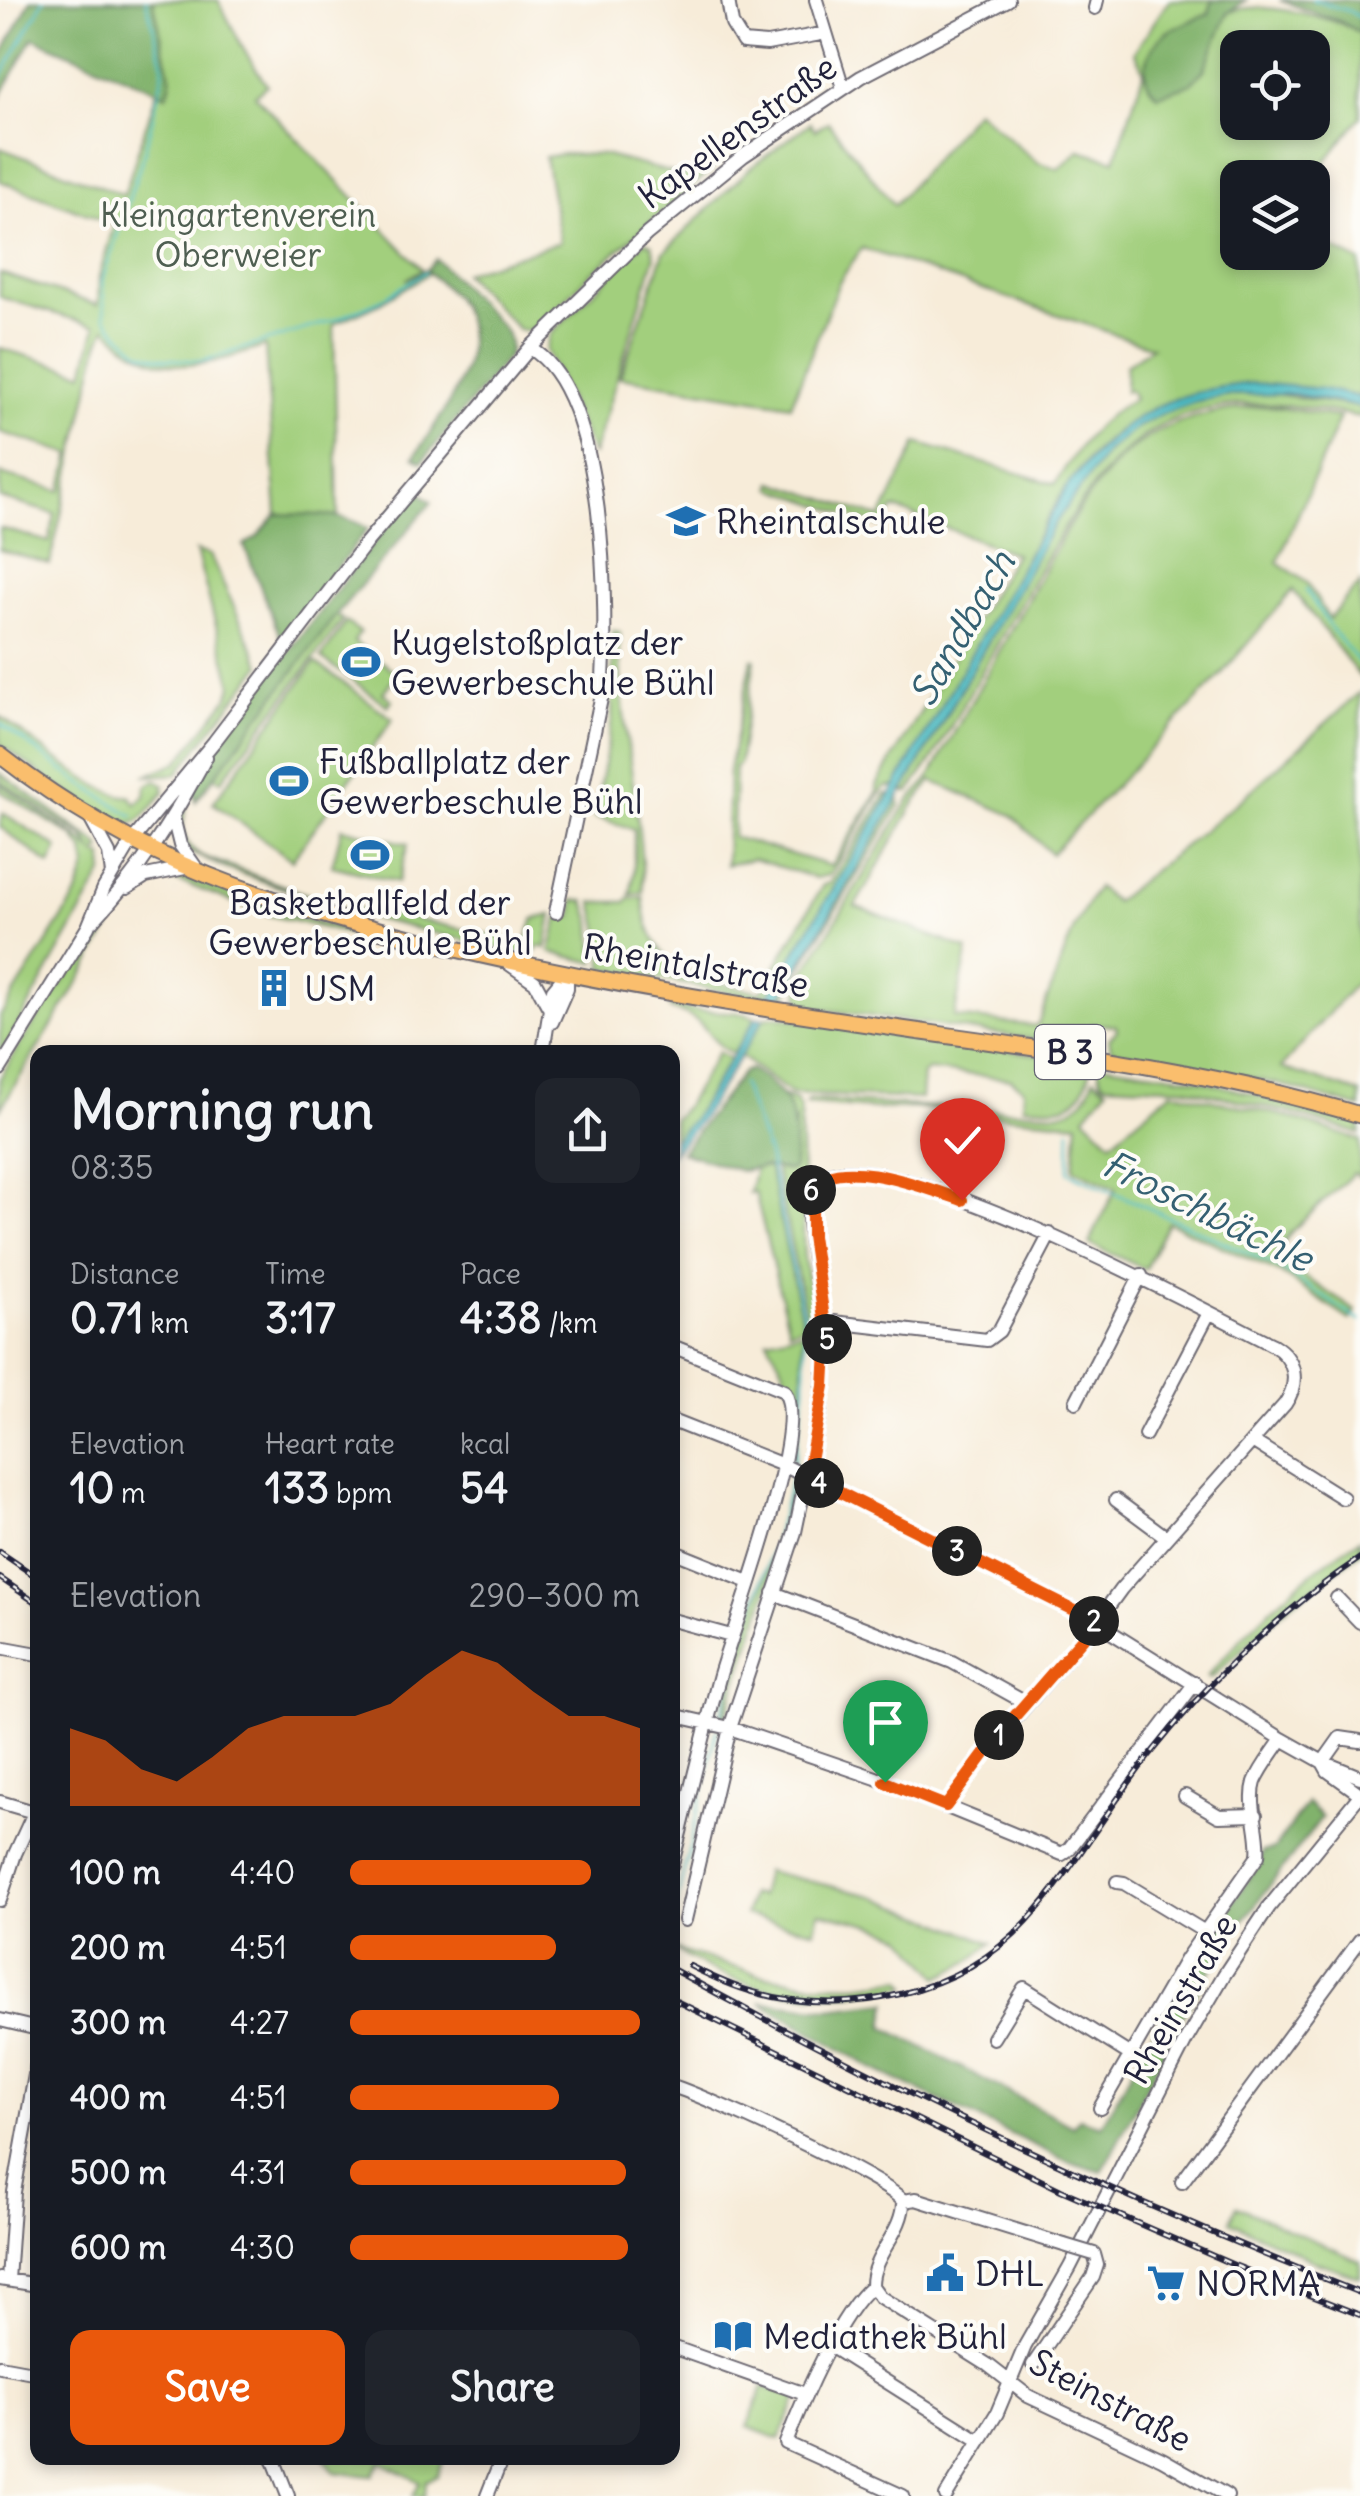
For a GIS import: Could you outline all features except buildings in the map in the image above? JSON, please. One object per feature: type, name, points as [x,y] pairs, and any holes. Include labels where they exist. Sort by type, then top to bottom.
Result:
[{"type":"main road","name":"Rheintalstraße","points":[[0,754],[90,818],[132,842],[202,875],[293,907],[567,973],[776,1010],[1198,1073],[1360,1115]]},
{"type":"street","points":[[728,0],[737,37],[749,44],[826,34]]},
{"type":"street","points":[[816,0],[842,88]]},
{"type":"street","name":"Kapellenstraße","points":[[214,742],[366,543],[530,348],[587,289],[694,195],[842,88],[1008,0]]},
{"type":"street","points":[[530,348],[542,355],[578,417],[590,462],[602,568],[602,694],[556,912]]},
{"type":"street","points":[[88,927],[151,851],[214,742]]},
{"type":"street","points":[[0,1068],[88,927],[112,874],[132,842],[214,742]]},
{"type":"street","points":[[174,816],[180,844],[202,875]]},
{"type":"street","points":[[90,818],[109,853],[112,874]]},
{"type":"street","points":[[120,892],[146,876],[185,868]]},
{"type":"street","points":[[504,960],[535,982],[549,1008]]},
{"type":"street","points":[[550,1027],[549,1008],[557,982],[567,973]]},
{"type":"street","points":[[545,1045],[567,988],[567,973]]},
{"type":"street","points":[[680,1840],[718,1725],[774,1594],[795,1532],[824,1386],[829,1324],[812,1236],[812,1188],[825,1176],[884,1176],[994,1210],[1141,1276],[1281,1350],[1293,1366],[1290,1396],[1026,1703],[946,1806]]},
{"type":"street","points":[[829,1324],[987,1340],[999,1331],[1050,1234]]},
{"type":"street","points":[[1076,1402],[1141,1276]]},
{"type":"street","points":[[1145,1435],[1210,1313]]},
{"type":"street","points":[[680,1349],[788,1396],[790,1414],[786,1466],[731,1636],[685,1920]]},
{"type":"street","points":[[680,1424],[786,1466],[1097,1622],[1282,1739],[1360,1778]]},
{"type":"street","points":[[1252,1441],[1343,1498]]},
{"type":"street","points":[[1116,1500],[1166,1537]]},
{"type":"street","points":[[680,1553],[749,1582]]},
{"type":"street","points":[[774,1594],[952,1662],[1026,1703]]},
{"type":"street","points":[[1337,1598],[1360,1622]]},
{"type":"street","points":[[680,1622],[731,1636]]},
{"type":"street","points":[[0,1647],[30,1653]]},
{"type":"street","points":[[680,1717],[718,1725],[946,1806],[1062,1854],[1195,1683]]},
{"type":"street","points":[[1322,1762],[1340,1738],[1360,1740]]},
{"type":"street","points":[[1100,2108],[1204,1932],[1258,1856],[1256,1780],[1282,1739]]},
{"type":"street","points":[[1322,1762],[1360,1794]]},
{"type":"street","name":"Rheinstraße","points":[[946,2496],[980,2441],[1025,2346],[1224,1974],[1269,1907],[1360,1794]]},
{"type":"street","points":[[1185,1796],[1219,1816],[1256,1815]]},
{"type":"street","points":[[0,1802],[30,1807]]},
{"type":"street","points":[[0,1900],[30,1821]]},
{"type":"street","points":[[1117,1882],[1204,1932]]},
{"type":"street","points":[[1182,2182],[1360,1940]]},
{"type":"street","points":[[993,2038],[1024,1988],[1132,2056]]},
{"type":"street","points":[[0,2020],[30,2026]]},
{"type":"street","points":[[680,2094],[848,2174],[862,2175],[898,2196],[1094,2254],[1098,2265],[1093,2277],[1033,2366]]},
{"type":"street","points":[[30,2103],[4,2280],[30,2284]]},
{"type":"street","points":[[898,2196],[901,2218],[872,2275],[872,2286],[863,2293],[830,2346],[804,2394],[786,2443],[903,2496]]},
{"type":"street","name":"Steinstraße","points":[[872,2286],[880,2298],[1028,2396],[1201,2490],[1227,2496]]},
{"type":"street","points":[[830,2346],[980,2441]]},
{"type":"street","points":[[680,2351],[804,2394]]},
{"type":"street","points":[[0,2366],[30,2371]]},
{"type":"street","points":[[276,2465],[288,2496]]},
{"type":"street","points":[[487,2496],[499,2465]]},
{"type":"green space","points":[[31,0],[153,0],[171,81],[167,95],[33,38],[0,97],[0,58]]},
{"type":"green space","name":"Kleingartenverein Oberweier","points":[[153,0],[218,0],[267,85],[255,95],[422,269],[406,280],[426,270],[429,273],[378,304],[334,324],[338,517],[277,514],[265,346],[201,364],[162,363],[144,357],[106,328],[99,344],[50,564],[0,550],[0,528],[49,542],[55,514],[0,498],[0,474],[61,491],[71,454],[0,432],[0,348],[84,373],[96,326],[0,297],[0,273],[98,305],[99,277],[114,224],[0,181],[0,148],[124,195],[157,91],[167,94],[171,81]]},
{"type":"green space","points":[[1169,0],[1212,0],[1209,14],[1167,32],[1204,70],[1218,32],[1226,18],[1230,12],[1242,9],[1294,12],[1360,33],[1360,117],[1327,160],[1220,160],[1220,270],[1330,270],[1330,247],[1360,262],[1360,397],[1276,386],[1236,386],[1198,392],[1162,404],[1129,423],[1097,449],[1061,496],[895,787],[886,787],[880,793],[830,875],[816,878],[753,859],[726,865],[729,770],[752,659],[739,764],[735,767],[733,837],[831,866],[1015,554],[894,508],[882,527],[772,488],[773,482],[881,518],[917,443],[1055,484],[1099,425],[1134,399],[1130,390],[1125,391],[1126,365],[1152,347],[862,248],[839,282],[791,405],[620,377],[664,252],[750,168],[810,123],[815,130],[828,122],[894,205],[976,110],[1037,162],[1059,169],[1079,150],[1115,160],[1144,71],[1134,52]]},
{"type":"green space","points":[[1212,0],[1246,0],[1228,13],[1204,70],[1189,85],[1158,95],[1147,81],[1146,64],[1158,40],[1209,14]]},
{"type":"green space","points":[[1279,0],[1358,0],[1360,33],[1341,22]]},
{"type":"green space","points":[[604,155],[684,176],[709,162],[714,168],[587,277],[538,327],[518,329],[463,273],[560,242],[545,157]]},
{"type":"green space","points":[[645,241],[652,245],[655,256],[593,455],[546,350],[550,335]]},
{"type":"green space","points":[[436,259],[503,328],[510,349],[508,357],[422,462],[414,457],[460,381],[469,339],[466,318],[455,298],[426,270]]},
{"type":"green space","points":[[1269,393],[1360,407],[1360,417],[1244,404],[1199,411],[1161,426],[1127,450],[1096,483],[1065,526],[932,760],[909,792],[902,792],[1051,528],[1098,462],[1137,427],[1167,411],[1218,397]]},
{"type":"green space","points":[[1268,406],[1340,417],[1278,562],[1307,583],[1329,619],[1360,583],[1360,677],[1293,590],[1219,677],[1051,854],[1012,815],[932,781],[914,804],[855,906],[968,950],[954,1017],[1037,1026],[1074,928],[1097,887],[1115,902],[1243,798],[1360,692],[1360,978],[1281,1068],[1360,1093],[1360,1108],[1278,1084],[1111,1050],[1109,1039],[1116,1026],[1093,1024],[1100,1038],[1094,1048],[799,1006],[800,979],[908,802],[928,780],[1058,545],[1102,478],[1138,444],[1168,427],[1217,412]]},
{"type":"green space","points":[[416,489],[432,502],[336,615],[196,801],[194,791],[202,769],[244,708]]},
{"type":"green space","points":[[277,514],[336,517],[368,529],[281,639],[244,545],[256,538]]},
{"type":"green space","points":[[196,551],[210,555],[261,665],[177,774],[144,776],[178,762],[229,696],[232,685]]},
{"type":"green space","points":[[336,615],[343,620],[221,781],[214,776]]},
{"type":"green space","name":"Kugelstoßplatz der Gewerbeschule Bühl","points":[[346,622],[360,632],[354,642],[397,673],[383,693],[392,700],[388,706],[321,658]]},
{"type":"green space","points":[[613,631],[620,632],[622,697],[642,859],[643,892],[630,895],[634,829],[594,817],[612,720]]},
{"type":"green space","name":"Fußballplatz der Gewerbeschule Bühl","points":[[315,662],[393,719],[292,860],[213,803]]},
{"type":"green space","points":[[0,716],[83,777],[102,788],[130,796],[136,804],[145,796],[146,786],[156,780],[164,784],[164,792],[139,820],[118,824],[0,744]]},
{"type":"green space","points":[[0,773],[98,844],[101,850],[95,853],[103,857],[104,872],[0,1057],[0,1016],[76,897],[86,868],[83,850],[74,837],[0,791],[0,784],[76,836],[93,851],[83,836],[0,781]]},
{"type":"green space","points":[[886,794],[891,794],[772,993],[757,998],[603,968],[602,941],[593,902],[627,902],[643,897],[647,922],[666,957],[698,976],[761,992],[823,885],[830,883]]},
{"type":"green space","points":[[899,796],[900,805],[793,980],[786,999],[779,995]]},
{"type":"green space","points":[[189,800],[183,831],[189,844],[202,856],[344,908],[378,911],[525,943],[534,919],[552,915],[546,948],[538,946],[537,951],[517,952],[366,917],[225,868],[189,852],[179,835],[178,811]]},
{"type":"green space","points":[[3,813],[58,848],[50,865],[0,827]]},
{"type":"green space","name":"Basketballfeld der Gewerbeschule Bühl","points":[[342,828],[408,844],[398,882],[332,866]]},
{"type":"green space","points":[[179,875],[295,916],[410,948],[268,915],[170,878],[153,880]]},
{"type":"green space","points":[[145,879],[147,884],[121,906],[40,1045],[30,1045],[30,1061],[0,1109],[0,1078],[119,901]]},
{"type":"green space","points":[[574,900],[585,901],[592,922],[595,963],[550,952],[559,916],[573,917]]},
{"type":"green space","points":[[672,1004],[756,1018],[733,1054],[694,1019],[672,1010]]},
{"type":"green space","points":[[774,1016],[1189,1077],[1360,1123],[1360,1134],[1186,1088],[1106,1084],[1098,1066],[1092,1065],[1076,1099],[1061,1106],[1023,1106],[1024,1089],[1011,1079],[928,1070],[923,1074],[921,1099],[791,1094],[740,1056],[764,1018]]},
{"type":"green space","points":[[718,1052],[730,1059],[680,1133],[680,1112]]},
{"type":"green space","points":[[751,1069],[777,1091],[790,1111],[794,1168],[790,1171],[763,1167],[741,1171],[681,1152],[743,1072]]},
{"type":"green space","points":[[1094,1078],[1107,1089],[1085,1116],[1111,1142],[1172,1091],[1282,1115],[1360,1140],[1360,1177],[1354,1173],[1291,1232],[1275,1257],[1356,1311],[1350,1320],[1280,1273],[1168,1222],[1145,1269],[1089,1244],[1116,1188],[1074,1169],[1078,1123],[916,1108],[806,1104],[809,1100],[1057,1113],[1082,1102]]},
{"type":"green space","points":[[784,1096],[796,1101],[800,1108],[804,1256],[815,1325],[808,1325],[775,1168],[790,1171],[795,1123]]},
{"type":"green space","points":[[755,1168],[769,1168],[803,1326],[789,1330],[755,1192],[749,1193]]},
{"type":"green space","points":[[803,1331],[803,1385],[791,1459],[795,1398],[767,1339]]},
{"type":"green space","points":[[794,1478],[799,1480],[784,1541],[726,1719],[722,1719],[744,1637],[780,1535]]},
{"type":"green space","points":[[1360,1539],[1360,1552],[1289,1606],[1211,1678],[1207,1676],[1279,1602]]},
{"type":"green space","points":[[1307,1803],[1322,1817],[1228,1941],[1186,2011],[1102,2172],[1069,2162],[874,2069],[760,2002],[828,2009],[888,2002],[884,2027],[1073,2126],[1079,2118],[1101,2126],[1190,1965],[1260,1862],[1262,1852],[1274,1849]]},
{"type":"green space","points":[[766,1871],[873,1896],[992,1943],[970,1961],[939,1977],[903,1936],[874,1925],[819,1912],[814,1931],[745,1915],[751,1894],[760,1896]]},
{"type":"green space","points":[[680,1951],[761,1975],[815,1984],[856,1985],[903,1979],[908,1986],[815,1995],[758,1987],[702,1965]]},
{"type":"green space","points":[[1237,2206],[1360,2261],[1360,2277],[1319,2263],[1230,2221]]},
{"type":"green space","points":[[763,2387],[798,2396],[779,2439],[747,2427]]},
{"type":"green space","points":[[330,2465],[379,2465],[372,2476],[335,2472]]},
{"type":"green space","points":[[387,2465],[442,2465],[437,2476],[426,2481],[425,2496],[413,2496],[420,2482]]},
{"type":"water","points":[[1254,383],[1323,389],[1360,397],[1360,407],[1294,394],[1229,395],[1157,416],[1108,450],[1055,523],[779,1000],[767,998],[895,787],[1068,485],[1108,441],[1148,411],[1195,393]]},
{"type":"water","points":[[756,1018],[764,1018],[701,1119],[680,1144],[680,1133]]},
{"type":"waterway","points":[[0,79],[44,0]]},
{"type":"waterway","points":[[146,0],[163,74],[145,150],[102,281],[105,317],[118,333],[142,353],[203,361],[337,319],[381,300],[425,272]]},
{"type":"waterway","points":[[1313,0],[1360,18]]},
{"type":"waterway","points":[[1306,590],[1360,664]]},
{"type":"waterway","points":[[0,723],[77,781],[133,816]]},
{"type":"waterway","points":[[742,1084],[768,1154],[805,1325],[805,1389],[793,1467]]},
{"type":"waterway","name":"Froschbächle","points":[[1070,1129],[1069,1172],[1279,1267],[1360,1321]]},
{"type":"waterway","points":[[719,1721],[792,1475]]},
{"type":"waterway","points":[[680,1888],[717,1729]]},
{"type":"railway","points":[[0,1552],[30,1573]]},
{"type":"railway","points":[[690,1966],[753,1992],[827,2002],[901,1994],[969,1967],[1000,1946],[1044,1902],[1149,1756],[1221,1674],[1274,1624],[1360,1558]]},
{"type":"railway","points":[[0,1578],[30,1599]]},
{"type":"railway","points":[[680,1973],[1011,2142],[1185,2221],[1360,2293]]},
{"type":"railway","points":[[680,2003],[1061,2190],[1360,2315]]},
{"type":"place","name":"Rheintalschule","points":[[686,521]]},
{"type":"place","name":"Kugelstoßplatz der Gewerbeschule Bühl","points":[[361,662]]},
{"type":"place","name":"Fußballplatz der Gewerbeschule Bühl","points":[[289,781]]},
{"type":"place","name":"Basketballfeld der Gewerbeschule Bühl","points":[[370,855]]},
{"type":"place","name":"USM","points":[[274,988]]},
{"type":"place","name":"DHL","points":[[945,2273]]},
{"type":"place","name":"NORMA","points":[[1166,2283]]},
{"type":"place","name":"Mediathek Bühl","points":[[733,2336]]},
{"type":"route","points":[[885,1782],[946,1806],[1000,1733],[1097,1622],[807,1476],[824,1386],[827,1332],[822,1326],[812,1236],[812,1188],[825,1176],[860,1173],[884,1176],[962,1200]]},
{"type":"water label","name":"Sandbach","points":[[962,628]]}]
